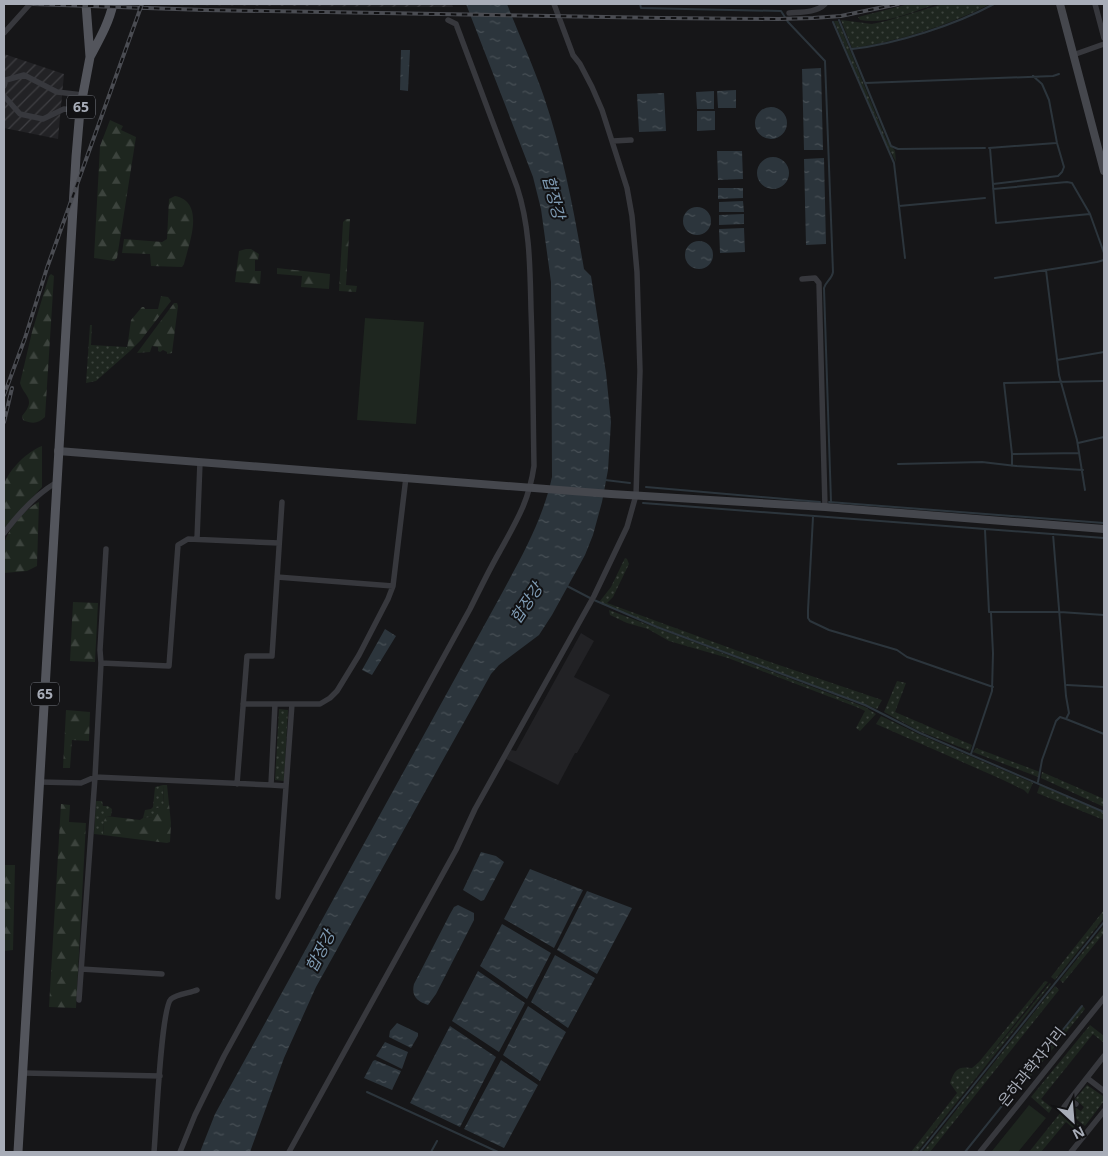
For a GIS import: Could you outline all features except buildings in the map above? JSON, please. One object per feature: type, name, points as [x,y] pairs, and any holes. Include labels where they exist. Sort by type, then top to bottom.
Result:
[{"type":"main road","name":"65","points":[[18,1152],[58,451],[80,110],[90,57],[86,4]]},
{"type":"main road","name":"65","points":[[90,57],[103,34],[113,4]]},
{"type":"street","points":[[4,33],[30,4]]},
{"type":"street","points":[[289,1152],[590,605],[628,527],[636,495],[640,371],[635,243],[632,216],[627,188],[613,141],[592,87],[573,55],[554,4]]},
{"type":"street","points":[[789,13],[813,11],[825,4]]},
{"type":"street","points":[[1060,4],[1102,156],[1104,171]]},
{"type":"street","points":[[1095,4],[1104,38]]},
{"type":"street","points":[[180,1152],[195,1115],[224,1056],[535,487],[532,339],[528,246],[524,212],[517,187],[456,24],[448,20]]},
{"type":"street","points":[[1073,55],[1104,44]]},
{"type":"street","points":[[4,86],[6,80],[24,75],[57,92],[83,95]]},
{"type":"street","points":[[4,96],[20,114],[43,119],[64,109],[80,110]]},
{"type":"street","points":[[613,141],[630,140]]},
{"type":"street","points":[[802,279],[815,278],[819,283],[826,508]]},
{"type":"street","points":[[58,451],[611,494],[1104,528]]},
{"type":"street","points":[[197,539],[200,462]]},
{"type":"street","points":[[243,704],[320,704],[337,691],[359,655],[393,586],[406,477]]},
{"type":"street","points":[[4,533],[15,518],[39,493],[57,482]]},
{"type":"street","points":[[238,784],[247,656],[272,656],[282,502]]},
{"type":"street","points":[[101,662],[169,666],[178,545],[188,539],[279,543]]},
{"type":"street","points":[[79,1000],[95,777],[106,549]]},
{"type":"street","points":[[277,576],[393,586]]},
{"type":"street","points":[[270,785],[275,704]]},
{"type":"street","points":[[278,898],[282,868],[292,704]]},
{"type":"street","points":[[40,782],[81,783],[95,777],[286,786]]},
{"type":"street","points":[[81,969],[162,974]]},
{"type":"street","points":[[154,1152],[163,1029],[168,1004],[174,997],[197,990]]},
{"type":"street","name":"은하과학자거리","points":[[980,1152],[1104,998]]},
{"type":"street","points":[[1064,1107],[1104,1056]]},
{"type":"street","points":[[24,1073],[160,1076]]},
{"type":"street","points":[[1088,1078],[1104,1091]]},
{"type":"street","points":[[1070,1100],[1076,1104]]},
{"type":"street","points":[[1071,1152],[1104,1111]]},
{"type":"shaded area","points":[[452,4],[453,7],[151,5]]},
{"type":"shaded area","points":[[4,54],[64,74],[58,139],[4,128]]},
{"type":"shaded area","points":[[581,633],[594,641],[574,677],[610,695],[558,785],[506,759],[511,750],[516,751]]},
{"type":"green space","points":[[909,4],[936,4],[908,14],[879,21],[860,20],[858,17]]},
{"type":"green space","points":[[943,4],[990,4],[959,19],[923,32],[886,42],[852,48],[841,20],[872,24]]},
{"type":"green space","points":[[834,21],[838,21],[886,139],[895,151],[896,162],[884,139]]},
{"type":"green space","points":[[110,120],[123,126],[121,130],[136,137],[117,258],[114,261],[94,258],[100,146]]},
{"type":"green space","points":[[175,196],[184,200],[190,206],[193,215],[192,235],[182,267],[151,266],[150,254],[122,253],[124,239],[162,242],[167,239],[169,199]]},
{"type":"green space","points":[[346,219],[350,219],[346,285],[357,286],[356,292],[339,291],[343,222]]},
{"type":"green space","points":[[251,249],[259,254],[258,260],[255,260],[255,271],[261,271],[260,284],[235,282],[239,251]]},
{"type":"green space","points":[[277,268],[330,274],[329,289],[301,287],[302,276],[277,274]]},
{"type":"green space","points":[[51,274],[54,276],[45,417],[40,421],[32,423],[23,420],[22,416],[29,405],[29,401],[20,383],[32,332]]},
{"type":"green space","points":[[161,296],[168,297],[171,301],[141,340],[130,351],[127,349],[131,320],[142,307],[145,309],[158,309]]},
{"type":"green space","points":[[174,303],[177,303],[178,306],[172,353],[167,354],[163,350],[160,352],[158,347],[152,346],[150,352],[137,353]]},
{"type":"green space","points":[[365,318],[424,322],[416,424],[357,420]]},
{"type":"green space","points":[[90,325],[92,325],[91,345],[127,347],[130,351],[96,381],[86,383]]},
{"type":"green space","points":[[42,446],[42,487],[4,528],[3,494],[6,479],[19,462]]},
{"type":"green space","points":[[39,502],[37,566],[27,571],[4,573],[3,548],[7,536],[14,524],[24,513]]},
{"type":"green space","points":[[625,558],[629,564],[613,597],[607,603],[741,652],[882,700],[877,709],[603,604],[600,601],[611,587]]},
{"type":"green space","points":[[73,602],[98,603],[95,662],[70,661]]},
{"type":"green space","points":[[609,610],[865,707],[876,714],[860,731],[856,728],[865,711],[859,708],[728,658],[669,641],[648,629],[627,623],[610,615]]},
{"type":"green space","points":[[897,681],[906,683],[895,712],[972,745],[970,751],[919,731],[884,712]]},
{"type":"green space","points":[[279,709],[288,710],[284,781],[275,780]]},
{"type":"green space","points":[[66,710],[90,712],[89,741],[72,740],[70,768],[63,768]]},
{"type":"green space","points":[[881,716],[918,734],[1033,783],[1028,794],[1024,790],[1001,779],[876,724]]},
{"type":"green space","points":[[976,748],[1040,772],[1038,777],[973,752]]},
{"type":"green space","points":[[1042,772],[1104,799],[1104,807],[1041,778]]},
{"type":"green space","points":[[163,785],[164,807],[157,808],[153,817],[143,818],[145,810],[153,807],[155,787]]},
{"type":"green space","points":[[163,785],[167,785],[171,823],[170,842],[103,835],[106,816],[140,820],[153,817],[155,809],[164,806]]},
{"type":"green space","points":[[1040,785],[1104,813],[1104,820],[1037,793]]},
{"type":"green space","points":[[96,801],[102,801],[103,806],[108,806],[112,809],[111,816],[106,816],[104,821],[103,835],[94,834]]},
{"type":"green space","points":[[61,804],[70,805],[69,822],[86,823],[76,1008],[49,1007]]},
{"type":"green space","points":[[4,865],[15,865],[13,950],[4,951]]},
{"type":"green space","points":[[1104,910],[1104,918],[1055,980],[1051,977]]},
{"type":"green space","points":[[1104,926],[1104,933],[1063,983],[1060,980]]},
{"type":"green space","points":[[1045,981],[1048,982],[978,1070],[1051,984],[917,1152],[911,1152],[957,1093],[950,1083],[955,1072],[960,1068],[972,1068],[979,1062]]},
{"type":"green space","points":[[1055,986],[1059,990],[930,1152],[923,1152]]},
{"type":"green space","points":[[1083,1006],[1085,1009],[1022,1087],[1020,1086]]},
{"type":"green space","points":[[1090,1025],[1104,1036],[1104,1043],[1093,1034],[1041,1099],[1052,1108],[1049,1113],[1031,1097]]},
{"type":"green space","points":[[1087,1085],[1103,1096],[1104,1101],[1085,1126],[1066,1111],[1071,1105],[1081,1111],[1084,1107],[1075,1099]]},
{"type":"green space","points":[[1029,1105],[1046,1118],[1018,1152],[992,1151]]},
{"type":"green space","points":[[1061,1112],[1083,1128],[1079,1133],[1066,1122],[1041,1152],[1029,1152]]},
{"type":"water","name":"합장강","points":[[466,4],[507,4],[540,85],[557,139],[584,269],[591,276],[606,373],[611,422],[608,470],[602,502],[593,535],[585,555],[552,615],[539,635],[499,665],[491,674],[316,987],[284,1058],[250,1152],[200,1152],[215,1114],[521,558],[536,527],[552,477],[551,282],[541,209],[533,177]]},
{"type":"water","points":[[401,50],[410,50],[408,91],[400,90]]},
{"type":"water","points":[[821,68],[823,150],[804,150],[802,69]]},
{"type":"water","points":[[736,90],[736,108],[718,108],[717,91]]},
{"type":"water","points":[[714,91],[714,109],[697,109],[696,92]]},
{"type":"water","points":[[664,93],[666,131],[639,132],[637,94]]},
{"type":"water","points":[[771,107],[777,108],[782,112],[786,117],[786,129],[782,134],[777,138],[771,139],[765,138],[760,134],[756,129],[755,123],[756,117],[760,112],[765,108]]},
{"type":"water","points":[[697,111],[715,111],[715,130],[697,131]]},
{"type":"water","points":[[717,151],[742,151],[743,179],[718,180]]},
{"type":"water","points":[[773,157],[779,158],[784,162],[788,167],[788,179],[784,184],[779,188],[773,189],[767,188],[762,184],[758,179],[757,173],[758,167],[762,162],[767,158]]},
{"type":"water","points":[[824,158],[826,244],[806,245],[804,159]]},
{"type":"water","points":[[718,188],[743,188],[743,198],[718,199]]},
{"type":"water","points":[[743,201],[744,212],[719,212],[719,202]]},
{"type":"water","points":[[697,207],[707,211],[711,221],[707,231],[697,235],[687,231],[683,221],[687,211]]},
{"type":"water","points":[[744,214],[744,224],[719,225],[719,215]]},
{"type":"water","points":[[744,228],[745,252],[720,253],[719,229]]},
{"type":"water","points":[[699,241],[709,245],[713,255],[709,265],[699,269],[689,265],[685,255],[689,245]]},
{"type":"water","points":[[385,629],[396,636],[372,675],[362,670]]},
{"type":"water","points":[[481,852],[496,856],[504,862],[484,900],[481,901],[463,890]]},
{"type":"water","points":[[530,869],[583,890],[554,948],[504,919]]},
{"type":"water","points":[[587,891],[632,908],[597,974],[557,950]]},
{"type":"water","points":[[458,905],[474,913],[474,920],[436,994],[428,1005],[421,1002],[414,995],[414,984],[450,914],[454,907]]},
{"type":"water","points":[[502,924],[551,953],[527,999],[480,966]]},
{"type":"water","points":[[555,955],[595,978],[568,1028],[531,1002]]},
{"type":"water","points":[[478,971],[525,1003],[499,1052],[452,1021]]},
{"type":"water","points":[[528,1006],[566,1032],[540,1081],[503,1055]]},
{"type":"water","points":[[397,1023],[418,1033],[411,1048],[389,1037],[390,1031]]},
{"type":"water","points":[[450,1026],[496,1057],[460,1127],[410,1103]]},
{"type":"water","points":[[385,1042],[408,1052],[402,1069],[376,1056]]},
{"type":"water","points":[[375,1060],[401,1071],[392,1090],[364,1078]]},
{"type":"water","points":[[501,1060],[538,1085],[504,1148],[464,1129]]},
{"type":"waterway","points":[[640,4],[641,8],[781,11],[788,22],[825,61],[833,272],[824,288],[831,502]]},
{"type":"waterway","points":[[852,49],[887,43],[944,26],[994,4]]},
{"type":"waterway","points":[[839,20],[891,146],[898,149],[985,148]]},
{"type":"waterway","points":[[833,22],[894,163],[905,258]]},
{"type":"waterway","points":[[865,83],[1053,76],[1059,74]]},
{"type":"waterway","points":[[993,184],[1058,176],[1064,167],[1057,143],[1049,100],[1042,84],[1033,76]]},
{"type":"waterway","points":[[989,148],[1056,143]]},
{"type":"waterway","points":[[990,148],[996,223],[1090,214]]},
{"type":"waterway","points":[[993,189],[1072,183],[1090,214],[1104,253]]},
{"type":"waterway","points":[[899,206],[985,198]]},
{"type":"waterway","points":[[995,278],[1104,260]]},
{"type":"waterway","points":[[1046,270],[1059,375],[1077,440],[1085,490]]},
{"type":"waterway","points":[[1057,360],[1104,352]]},
{"type":"waterway","points":[[1012,466],[1004,383],[1104,381]]},
{"type":"waterway","points":[[1078,443],[1104,437]]},
{"type":"waterway","points":[[1012,454],[1079,453]]},
{"type":"waterway","points":[[898,464],[982,462],[1083,470]]},
{"type":"waterway","points":[[605,480],[630,483]]},
{"type":"waterway","points":[[646,487],[820,502]]},
{"type":"waterway","points":[[829,502],[1104,523]]},
{"type":"waterway","points":[[643,503],[1104,538]]},
{"type":"waterway","points":[[813,517],[808,610],[810,621],[829,630],[897,650],[907,657],[993,687]]},
{"type":"waterway","points":[[985,530],[989,612],[1060,612],[1104,615]]},
{"type":"waterway","points":[[1053,534],[1069,713],[1066,719],[1104,734]]},
{"type":"waterway","points":[[567,586],[590,598]]},
{"type":"waterway","points":[[594,600],[657,627],[865,705],[920,733],[1104,812]]},
{"type":"waterway","points":[[971,754],[992,691],[991,613]]},
{"type":"waterway","points":[[1067,685],[1104,687]]},
{"type":"waterway","points":[[1038,782],[1042,760],[1056,721],[1060,717],[1066,719]]},
{"type":"waterway","points":[[920,1152],[1104,922]]},
{"type":"waterway","points":[[965,1152],[1082,1006]]},
{"type":"waterway","points":[[367,1092],[498,1152]]},
{"type":"waterway","points":[[431,1152],[437,1141]]},
{"type":"railway","points":[[33,4],[204,10],[778,19],[841,16],[898,4]]},
{"type":"railway","points":[[4,395],[25,338],[47,268],[142,4]]},
{"type":"railway","points":[[4,422],[12,388]]}]
